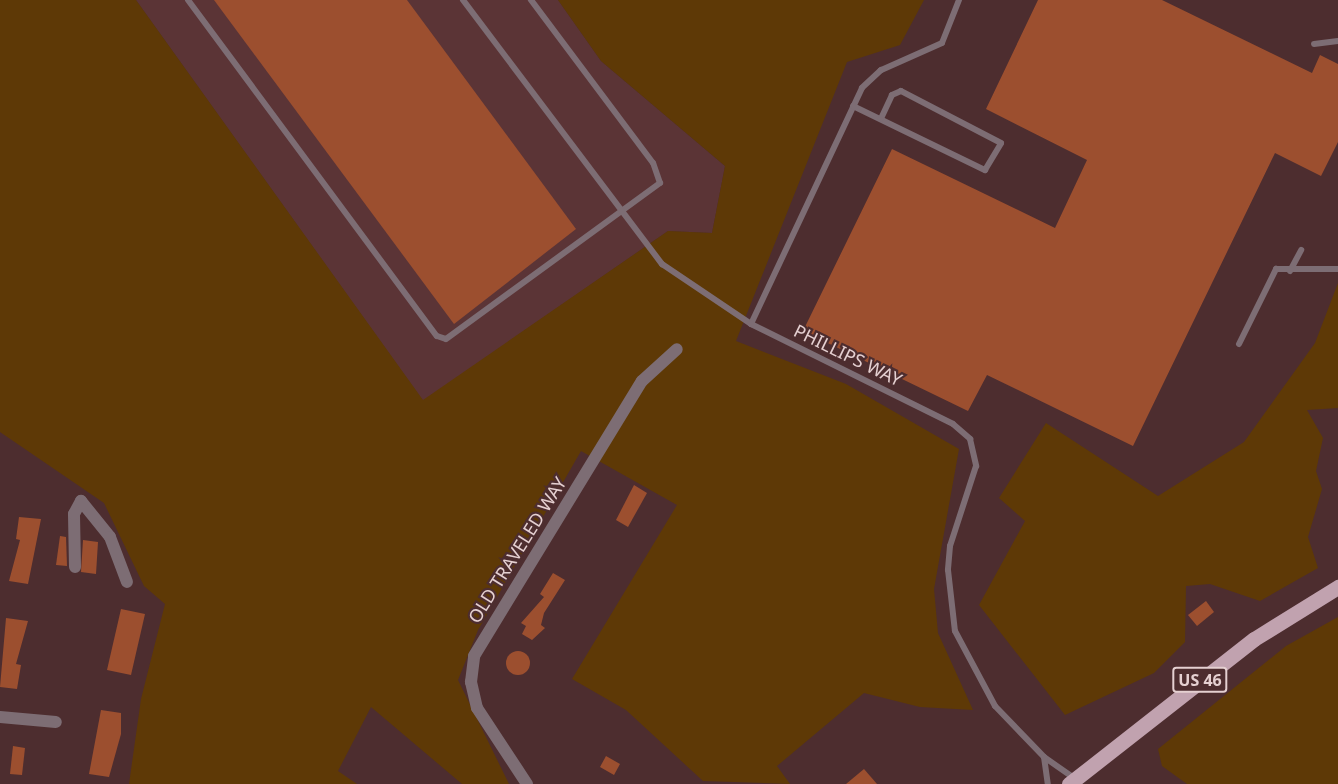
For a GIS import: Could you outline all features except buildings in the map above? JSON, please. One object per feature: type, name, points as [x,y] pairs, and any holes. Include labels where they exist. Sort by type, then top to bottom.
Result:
[{"type":"main road","name":"US 46","points":[[1072,781],[1248,643],[1338,587]]},
{"type":"street","name":"OLD TRAVELED WAY","points":[[527,784],[477,708],[471,682],[474,656],[642,381],[676,349]]},
{"type":"street","points":[[75,567],[74,514],[81,501],[110,537],[127,582]]},
{"type":"street","points":[[0,719],[56,722]]},
{"type":"lane","points":[[188,0],[437,336],[456,336],[623,214],[653,191],[660,173],[531,0]]},
{"type":"lane","name":"PHILLIPS WAY","points":[[463,0],[662,264],[751,324],[953,424],[970,439],[976,466],[950,546],[953,621],[981,686],[1044,757],[1072,781]]},
{"type":"lane","points":[[751,324],[853,106],[876,73],[942,43],[959,0]]},
{"type":"lane","points":[[1314,44],[1338,41]]},
{"type":"lane","points":[[853,106],[985,170],[1001,143],[901,91],[892,95],[881,119]]},
{"type":"lane","points":[[1290,271],[1301,250]]},
{"type":"lane","points":[[1239,344],[1276,270],[1338,269]]},
{"type":"lane","points":[[1044,757],[1048,784]]},
{"type":"shaded area","points":[[0,0],[136,0],[423,400],[668,231],[712,233],[725,166],[601,61],[558,0],[924,0],[900,45],[847,62],[736,341],[846,384],[959,449],[934,589],[938,633],[973,710],[920,707],[864,693],[777,766],[790,784],[703,781],[626,710],[572,679],[677,505],[581,451],[478,630],[458,680],[509,784],[462,784],[371,707],[338,771],[357,784],[129,784],[141,699],[165,604],[144,586],[104,503],[0,432]]},
{"type":"shaded area","points":[[136,0],[558,0],[601,61],[725,166],[712,233],[668,231],[423,401]]},
{"type":"shaded area","points":[[1338,283],[1338,408],[1307,410],[1323,438],[1316,471],[1322,489],[1308,537],[1318,568],[1260,601],[1210,584],[1186,586],[1185,642],[1154,673],[1065,715],[979,605],[1025,521],[999,498],[1046,423],[1158,496],[1244,442],[1315,343]]},
{"type":"shaded area","points":[[1338,617],[1338,784],[1187,784],[1162,766],[1158,749],[1286,646]]}]
